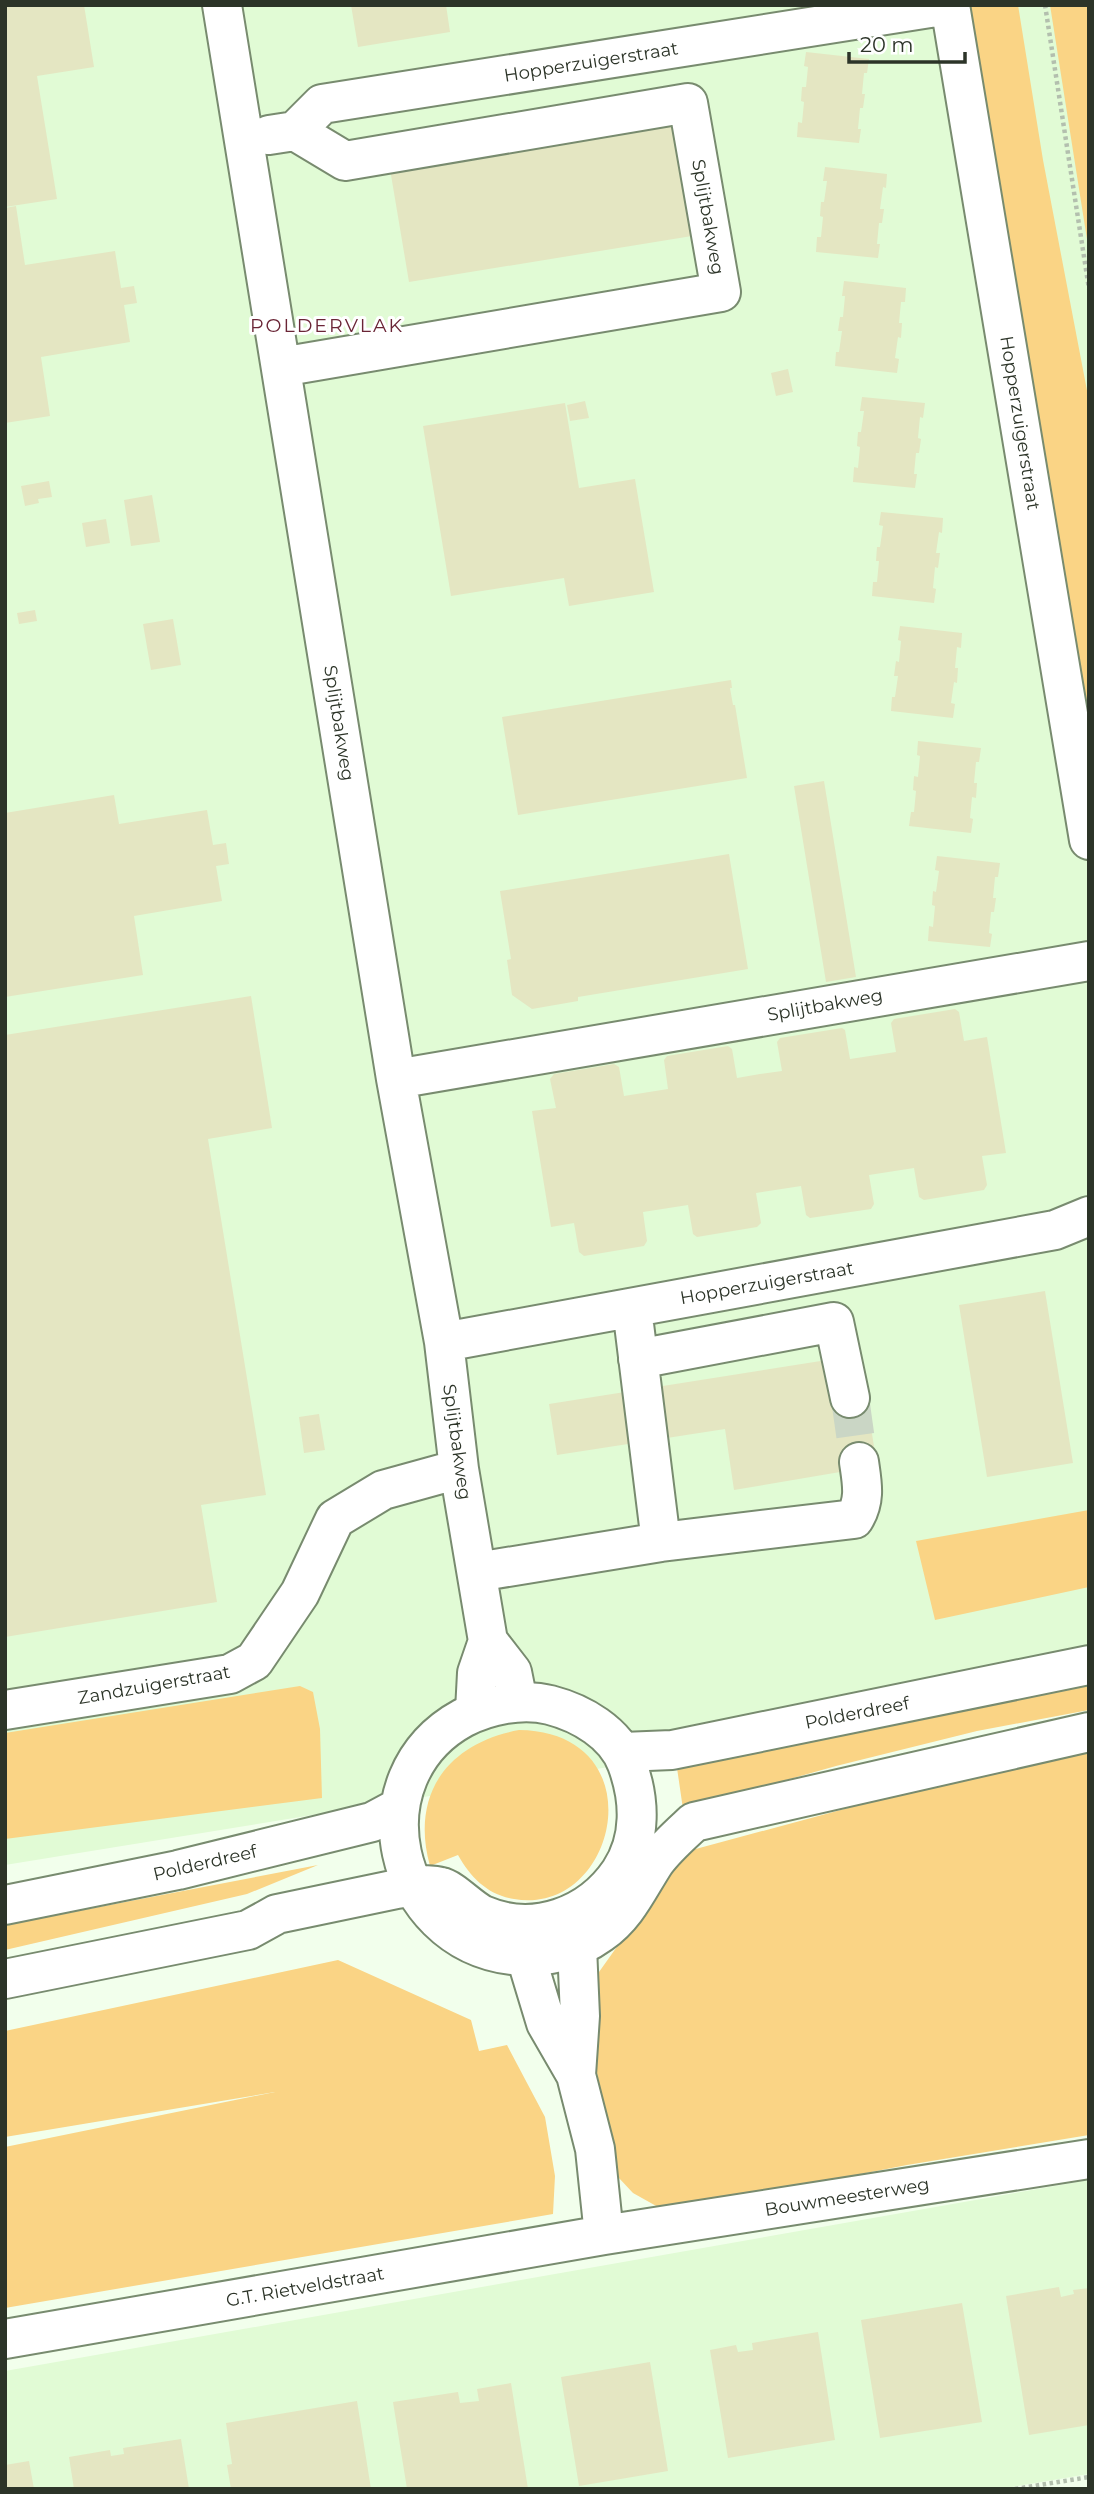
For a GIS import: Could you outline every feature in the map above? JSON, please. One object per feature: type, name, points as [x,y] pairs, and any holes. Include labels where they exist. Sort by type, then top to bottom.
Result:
[{"type":"street","name":"Splijtbakweg","points":[[222,5],[396,1079],[444,1342],[459,1469],[488,1641],[477,1673],[475,1711]]},
{"type":"street","name":"Hopperzuigerstraat","points":[[295,131],[322,104],[949,5],[1089,841]]},
{"type":"street","name":"Splijtbakweg","points":[[281,367],[721,292],[688,103],[345,161],[295,131]]},
{"type":"street","points":[[243,140],[295,131]]},
{"type":"street","name":"Splijtbakweg","points":[[396,1079],[1089,961]]},
{"type":"street","name":"Hopperzuigerstraat","points":[[444,1342],[1055,1230],[1089,1216]]},
{"type":"street","points":[[787,1279],[796,1329]]},
{"type":"street","points":[[632,1308],[661,1542]]},
{"type":"street","points":[[638,1359],[834,1322],[850,1398]]},
{"type":"street","points":[[477,1572],[661,1542],[854,1519],[862,1507],[859,1462]]},
{"type":"street","name":"Zandzuigerstraat","points":[[5,1710],[230,1674],[254,1661],[300,1593],[335,1519],[383,1490],[459,1469]]},
{"type":"street","name":"Splijtbakweg","points":[[488,1641],[512,1672],[518,1702]]},
{"type":"street","name":"Polderdreef","points":[[623,1752],[672,1750],[1089,1665]]},
{"type":"street","points":[[518,1702],[548,1704],[577,1714],[603,1731],[623,1752],[637,1798],[638,1821],[624,1866],[611,1886],[594,1902],[575,1930],[552,1955],[526,1957],[495,1953],[467,1943],[442,1927],[418,1895],[406,1873],[399,1841],[400,1807],[406,1782],[418,1760],[443,1731],[475,1711],[518,1702]]},
{"type":"street","points":[[5,1979],[248,1930],[278,1914],[397,1889],[418,1895],[444,1887],[462,1903],[505,1922],[528,1924],[552,1921],[575,1930],[601,1933],[622,1915],[673,1840],[694,1822],[1089,1732]]},
{"type":"street","name":"Polderdreef","points":[[5,1905],[178,1870],[372,1822],[400,1807]]},
{"type":"street","points":[[575,1930],[580,2016],[576,2075]]},
{"type":"street","points":[[526,1957],[546,2023],[576,2075],[595,2149],[604,2235]]},
{"type":"street","name":"Bouwmeesterweg","points":[[604,2235],[1089,2159]]},
{"type":"street","name":"G.T. Rietveldstraat","points":[[5,2339],[604,2235]]},
{"type":"path","points":[[1045,5],[1089,289]]},
{"type":"path","points":[[1015,2489],[1089,2477]]},
{"type":"shaded area","points":[[5,5],[1051,5],[1089,229],[1089,1689],[5,1865]]},
{"type":"shaded area","points":[[970,5],[1018,5],[1043,160],[1089,401],[1089,759],[1004,205]]},
{"type":"shaded area","points":[[1050,5],[1089,5],[1089,252]]},
{"type":"shaded area","points":[[1089,1510],[1089,1587],[935,1620],[916,1541]]},
{"type":"shaded area","points":[[300,1686],[313,1692],[320,1729],[322,1798],[5,1839],[5,1733]]},
{"type":"shaded area","points":[[1089,1686],[1089,1710],[977,1731],[836,1766],[683,1809],[677,1768]]},
{"type":"shaded area","points":[[519,1730],[563,1739],[591,1760],[606,1789],[608,1822],[598,1854],[578,1880],[550,1897],[514,1899],[496,1894],[475,1878],[458,1855],[430,1866],[425,1840],[425,1816],[440,1776],[454,1760],[472,1747]]},
{"type":"shaded area","points":[[1089,1743],[1089,2135],[907,2165],[717,2202],[658,2207],[633,2193],[618,2177],[596,2068],[593,2007],[599,1972],[673,1868],[692,1850]]},
{"type":"shaded area","points":[[318,1865],[247,1894],[5,1950],[5,1925]]},
{"type":"shaded area","points":[[338,1960],[471,2020],[479,2051],[507,2045],[545,2117],[555,2176],[553,2214],[5,2308],[5,2147],[275,2092],[5,2137],[5,2031]]},
{"type":"shaded area","points":[[1089,2180],[1089,2474],[1000,2489],[5,2489],[5,2371]]},
{"type":"building","points":[[5,5],[84,5],[94,67],[37,76],[57,199],[5,207]]},
{"type":"building","points":[[351,5],[446,5],[450,32],[358,47]]},
{"type":"building","points":[[806,52],[869,59],[867,73],[864,73],[862,94],[865,94],[863,108],[860,108],[859,143],[797,137],[798,122],[802,123],[802,87],[806,87]]},
{"type":"building","points":[[674,123],[692,236],[409,282],[390,169]]},
{"type":"building","points":[[825,167],[887,174],[880,209],[884,209],[882,223],[879,223],[878,258],[816,252],[823,217],[820,216],[821,202],[824,202],[827,181],[823,181]]},
{"type":"building","points":[[16,206],[25,265],[115,251],[121,288],[134,286],[137,303],[124,305],[130,342],[41,357],[50,416],[5,423],[5,208]]},
{"type":"building","points":[[844,281],[906,288],[905,302],[901,302],[901,338],[898,337],[895,358],[899,359],[897,373],[835,366],[842,331],[838,331],[840,317],[843,317]]},
{"type":"building","points":[[788,369],[793,392],[776,396],[771,373]]},
{"type":"building","points":[[862,397],[925,403],[923,418],[920,417],[918,438],[921,439],[919,453],[916,453],[915,488],[853,482],[854,467],[858,468],[858,432],[861,432],[864,411],[860,411]]},
{"type":"building","points":[[585,401],[589,418],[570,421],[567,405]]},
{"type":"building","points":[[565,403],[579,488],[635,479],[654,592],[569,606],[564,578],[451,596],[423,426]]},
{"type":"building","points":[[49,481],[52,497],[38,499],[39,503],[25,506],[21,486]]},
{"type":"building","points":[[152,495],[160,542],[131,546],[124,500]]},
{"type":"building","points":[[881,512],[943,518],[936,553],[940,553],[938,568],[935,567],[934,603],[872,596],[873,582],[877,582],[877,547],[880,547],[883,526],[879,525]]},
{"type":"building","points":[[106,519],[110,543],[86,547],[82,523]]},
{"type":"building","points":[[35,610],[37,621],[19,624],[17,613]]},
{"type":"building","points":[[173,619],[181,665],[151,670],[143,624]]},
{"type":"building","points":[[900,626],[962,633],[961,648],[957,647],[957,683],[954,682],[951,703],[955,704],[953,718],[891,711],[898,676],[894,676],[896,661],[899,662]]},
{"type":"building","points":[[731,680],[730,688],[747,778],[518,815],[502,717]]},
{"type":"building","points":[[918,741],[981,748],[979,762],[976,762],[976,798],[972,797],[971,833],[909,826],[911,812],[914,812],[914,776],[918,777]]},
{"type":"building","points":[[824,781],[856,977],[826,982],[794,786]]},
{"type":"building","points":[[114,795],[119,824],[207,810],[213,845],[226,843],[229,864],[216,866],[222,901],[134,916],[143,975],[5,997],[5,813]]},
{"type":"building","points":[[729,854],[748,969],[578,997],[578,1001],[532,1009],[512,995],[507,960],[511,959],[500,891]]},
{"type":"building","points":[[937,856],[1000,863],[998,877],[995,877],[993,898],[996,898],[994,912],[991,912],[990,947],[928,941],[929,926],[933,927],[933,891],[936,892],[939,871],[935,870]]},
{"type":"building","points":[[251,996],[272,1128],[208,1139],[266,1495],[201,1505],[217,1602],[5,1637],[5,1035]]},
{"type":"building","points":[[955,1009],[959,1012],[964,1041],[987,1037],[1006,1153],[982,1156],[987,1185],[984,1190],[924,1200],[919,1197],[914,1168],[869,1175],[874,1204],[871,1209],[810,1218],[806,1215],[801,1186],[756,1193],[761,1223],[757,1227],[697,1237],[693,1234],[688,1205],[643,1212],[647,1241],[644,1246],[584,1256],[579,1252],[574,1223],[551,1227],[532,1111],[556,1108],[550,1079],[554,1074],[614,1064],[619,1067],[624,1096],[668,1089],[664,1060],[667,1056],[728,1046],[732,1049],[737,1078],[782,1071],[777,1042],[780,1038],[842,1028],[845,1030],[850,1059],[896,1052],[891,1023],[894,1019]]},
{"type":"building","points":[[1045,1291],[1073,1463],[987,1477],[959,1305]]},
{"type":"building","points":[[827,1360],[866,1396],[876,1459],[846,1471],[734,1490],[725,1429],[557,1455],[549,1404]]},
{"type":"building","points":[[319,1414],[325,1450],[304,1453],[299,1417]]},
{"type":"building","points":[[1059,2287],[1061,2297],[1074,2294],[1073,2290],[1089,2288],[1089,2425],[1029,2435],[1006,2296]]},
{"type":"building","points":[[962,2303],[982,2422],[880,2438],[861,2320]]},
{"type":"building","points":[[818,2332],[835,2440],[728,2458],[710,2350],[736,2345],[738,2352],[753,2350],[752,2343]]},
{"type":"building","points":[[650,2362],[668,2471],[579,2486],[561,2377]]},
{"type":"building","points":[[511,2383],[528,2489],[407,2489],[393,2402],[458,2392],[460,2403],[479,2401],[477,2389]]},
{"type":"building","points":[[357,2401],[371,2489],[231,2489],[227,2465],[232,2464],[226,2423]]},
{"type":"building","points":[[181,2439],[189,2489],[74,2489],[69,2457],[110,2450],[111,2456],[124,2454],[123,2448]]},
{"type":"building","points":[[29,2461],[34,2489],[5,2489],[5,2465]]},
{"type":"tunnel","points":[[850,1398],[859,1462]]},
{"type":"district","name":"POLDERVLAK","points":[[327,325]]}]
